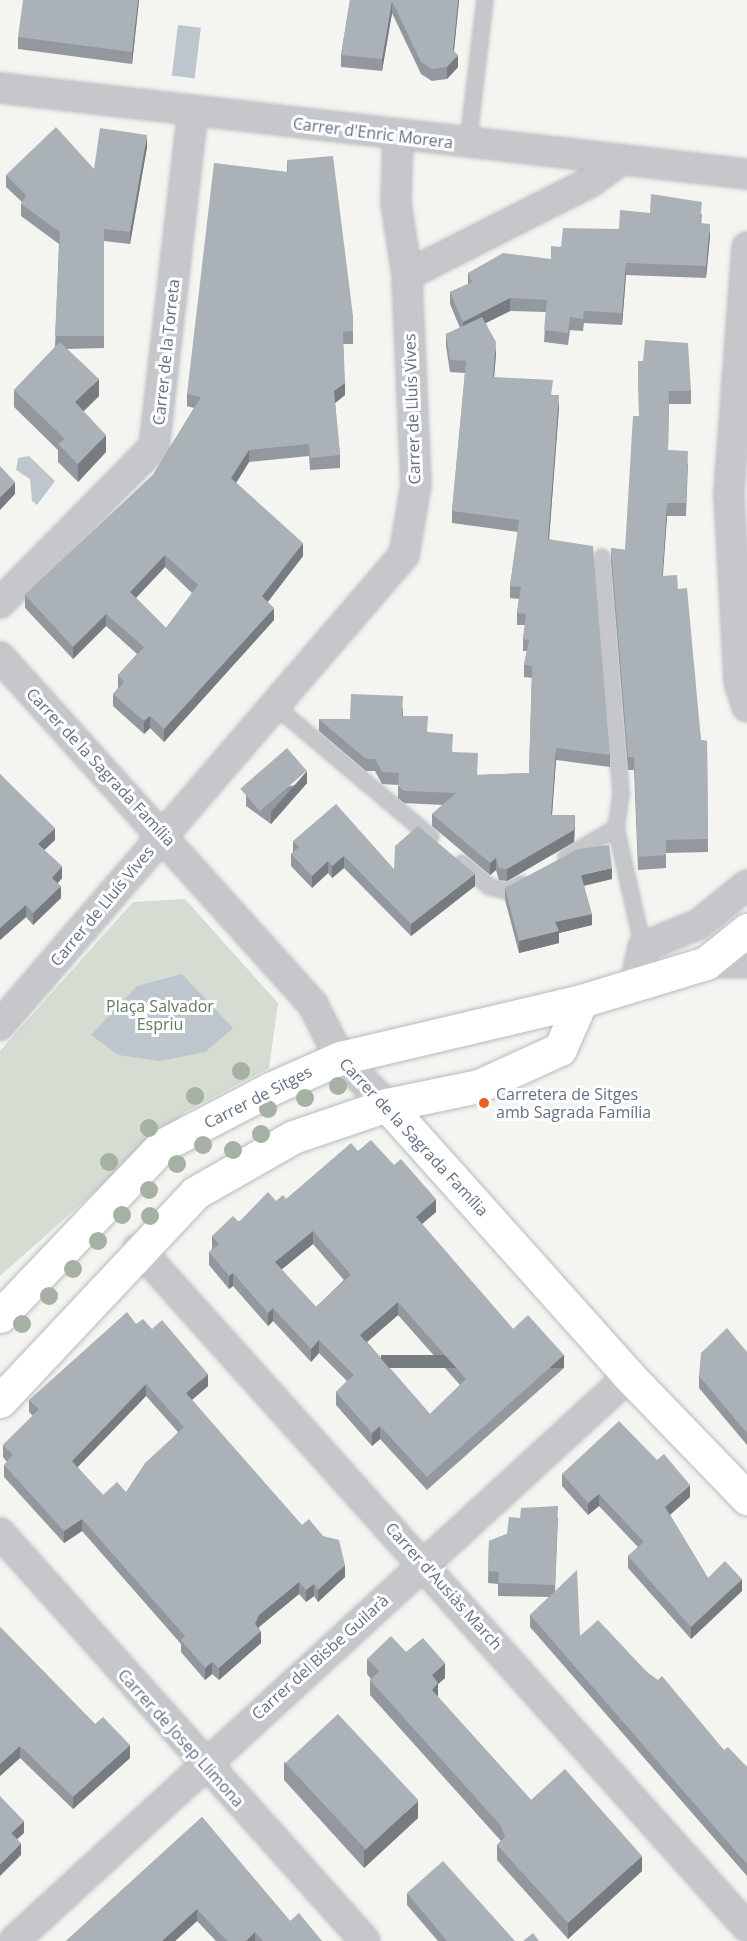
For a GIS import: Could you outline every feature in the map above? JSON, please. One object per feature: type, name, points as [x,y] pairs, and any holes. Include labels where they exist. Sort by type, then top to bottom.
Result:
[{"type":"street","name":"Carrer d'Enric Morera","points":[[0,88],[398,137],[747,174]]},
{"type":"street","name":"Carrer de la Torreta","points":[[0,603],[154,447],[193,111]]},
{"type":"street","name":"Carrer de Lluís Vives","points":[[0,1025],[404,555],[416,484],[407,275],[396,203],[398,137]]},
{"type":"street","points":[[407,275],[592,181],[618,162]]},
{"type":"street","points":[[744,686],[738,498],[747,247]]},
{"type":"street","name":"Carrer de la Sagrada Família","points":[[0,657],[163,833],[313,1005],[340,1058],[387,1105],[629,1376],[747,1498]]},
{"type":"street","points":[[635,985],[643,947],[699,924],[747,885]]},
{"type":"street","name":"Carrer de Sitges","points":[[0,1316],[54,1256],[163,1145],[340,1058],[580,1001],[706,963],[747,930]]},
{"type":"street","points":[[706,963],[747,963]]},
{"type":"street","points":[[0,1401],[138,1248],[195,1193],[230,1169],[293,1137],[387,1105],[479,1086],[560,1049],[580,1001]]},
{"type":"street","name":"Carrer d'Ausiàs March","points":[[138,1248],[424,1562],[747,1927]]},
{"type":"street","name":"Carrer del Bisbe Guilarà","points":[[14,1941],[203,1764],[629,1376]]},
{"type":"street","name":"Carrer de Josep Llimona","points":[[0,1533],[203,1764],[365,1941]]},
{"type":"lane","points":[[468,145],[485,0]]},
{"type":"lane","points":[[602,557],[621,795],[616,828],[643,947]]},
{"type":"lane","points":[[274,705],[490,887],[508,891],[616,828]]},
{"type":"green space","name":"Plaça Salvador Espriu","points":[[185,899],[278,1003],[269,1068],[185,1112],[0,1276],[0,1051],[133,902]]},
{"type":"shaded area","points":[[178,25],[201,28],[195,78],[172,76]]},
{"type":"shaded area","points":[[29,456],[55,481],[37,505],[32,501],[30,479],[16,470],[18,458]]},
{"type":"shaded area","points":[[182,974],[233,1028],[205,1052],[160,1061],[118,1055],[91,1035],[137,986]]},
{"type":"building","points":[[23,0],[138,0],[132,52],[18,37]]},
{"type":"building","points":[[350,0],[458,0],[453,50],[458,55],[447,67],[432,69],[421,62],[392,1],[382,59],[341,55]]},
{"type":"building","points":[[56,127],[94,169],[100,128],[147,135],[130,232],[104,229],[104,336],[55,336],[60,232],[21,204],[26,195],[6,175]]},
{"type":"building","points":[[333,156],[353,316],[353,331],[343,332],[345,383],[334,391],[340,455],[310,458],[309,444],[249,450],[231,478],[303,543],[262,596],[274,608],[164,729],[150,716],[144,721],[113,694],[124,682],[118,675],[144,647],[106,614],[73,647],[25,595],[153,475],[201,397],[187,394],[214,163],[288,172],[287,160]],"holes":[[[165,555],[198,585],[166,628],[130,592]]]},
{"type":"building","points":[[651,194],[702,202],[700,223],[710,224],[706,266],[626,263],[622,313],[584,311],[583,319],[570,317],[568,333],[544,330],[547,300],[510,298],[463,322],[450,292],[472,282],[468,273],[503,253],[551,259],[551,246],[561,247],[563,228],[619,229],[620,210],[650,213]]},
{"type":"building","points":[[482,317],[496,342],[493,377],[553,380],[551,395],[559,395],[548,539],[593,546],[610,755],[556,748],[551,815],[575,815],[574,830],[507,869],[499,868],[496,858],[490,863],[432,814],[456,793],[404,791],[398,786],[399,773],[382,772],[375,759],[366,759],[319,719],[350,719],[351,694],[403,696],[402,716],[428,716],[427,732],[453,734],[452,752],[478,753],[477,775],[529,773],[532,666],[524,665],[529,640],[523,639],[526,614],[517,613],[521,587],[510,586],[519,520],[452,511],[466,361],[450,360],[446,334]]},
{"type":"building","points":[[645,340],[688,343],[691,391],[669,391],[668,450],[688,451],[686,503],[667,503],[662,576],[677,575],[678,589],[687,588],[701,740],[707,741],[708,839],[666,840],[666,855],[638,857],[634,757],[628,757],[611,548],[625,550],[633,416],[639,416],[638,361],[643,361]]},
{"type":"building","points":[[60,342],[99,379],[75,402],[106,435],[78,464],[58,444],[65,439],[14,390]]},
{"type":"building","points":[[0,466],[15,482],[0,497]]},
{"type":"building","points":[[287,748],[307,771],[260,811],[240,789]]},
{"type":"building","points":[[0,774],[55,828],[38,844],[62,866],[52,878],[61,886],[33,913],[26,905],[0,928]]},
{"type":"building","points":[[336,804],[394,869],[395,846],[418,826],[475,874],[411,924],[344,856],[332,866],[328,861],[312,876],[291,854],[299,847],[293,841]]},
{"type":"building","points":[[609,845],[612,868],[581,875],[592,914],[555,922],[559,931],[519,941],[505,888],[578,849]]},
{"type":"building","points":[[371,1140],[394,1165],[401,1159],[436,1199],[416,1217],[513,1329],[528,1315],[564,1355],[427,1477],[380,1426],[372,1433],[336,1392],[354,1375],[319,1340],[311,1349],[273,1308],[268,1313],[233,1273],[229,1276],[209,1252],[219,1244],[212,1236],[233,1216],[239,1222],[268,1192],[276,1201],[283,1195],[286,1199],[351,1143],[358,1151]],"holes":[[[313,1231],[351,1275],[316,1307],[275,1262]],[[398,1302],[466,1379],[430,1414],[360,1335]]]},
{"type":"building","points":[[127,1312],[136,1324],[143,1319],[152,1329],[162,1320],[208,1374],[186,1393],[302,1525],[309,1519],[323,1536],[339,1540],[345,1565],[318,1590],[314,1584],[306,1590],[299,1582],[259,1615],[255,1624],[261,1631],[219,1668],[212,1662],[205,1668],[181,1640],[185,1636],[82,1519],[64,1531],[4,1465],[13,1455],[3,1445],[39,1409],[29,1400]],"holes":[[[146,1384],[184,1427],[145,1463],[126,1492],[117,1482],[103,1495],[72,1461]]]},
{"type":"building","points":[[727,1328],[747,1352],[747,1433],[699,1376],[701,1353]]},
{"type":"building","points":[[619,1421],[657,1460],[664,1454],[690,1485],[665,1507],[708,1578],[725,1561],[742,1579],[691,1627],[628,1556],[644,1542],[599,1494],[588,1503],[562,1474]]},
{"type":"building","points":[[558,1506],[555,1585],[498,1583],[499,1572],[488,1571],[489,1541],[507,1534],[509,1517],[520,1518],[521,1508]]},
{"type":"building","points":[[577,1570],[580,1636],[598,1620],[647,1672],[658,1680],[662,1676],[724,1750],[728,1747],[747,1767],[747,1864],[530,1615]]},
{"type":"building","points":[[0,1627],[95,1724],[103,1717],[130,1745],[73,1797],[20,1746],[0,1764]]},
{"type":"building","points":[[391,1636],[406,1652],[423,1638],[445,1663],[432,1675],[438,1683],[432,1690],[531,1800],[565,1769],[642,1856],[568,1923],[497,1845],[505,1837],[501,1826],[370,1680],[379,1671],[367,1659]]},
{"type":"building","points":[[338,1714],[418,1800],[366,1849],[285,1763]]},
{"type":"building","points":[[0,1796],[24,1821],[11,1833],[21,1843],[0,1864]]},
{"type":"building","points":[[202,1817],[290,1921],[299,1913],[322,1941],[263,1941],[255,1932],[246,1941],[227,1941],[197,1909],[162,1941],[66,1941]]},
{"type":"building","points":[[443,1861],[515,1941],[447,1941],[407,1893]]},
{"type":"building","points":[[533,1933],[539,1941],[523,1941]]},
{"type":"place","name":"Carretera de Sitges amb Sagrada Família","points":[[484,1103]]}]
